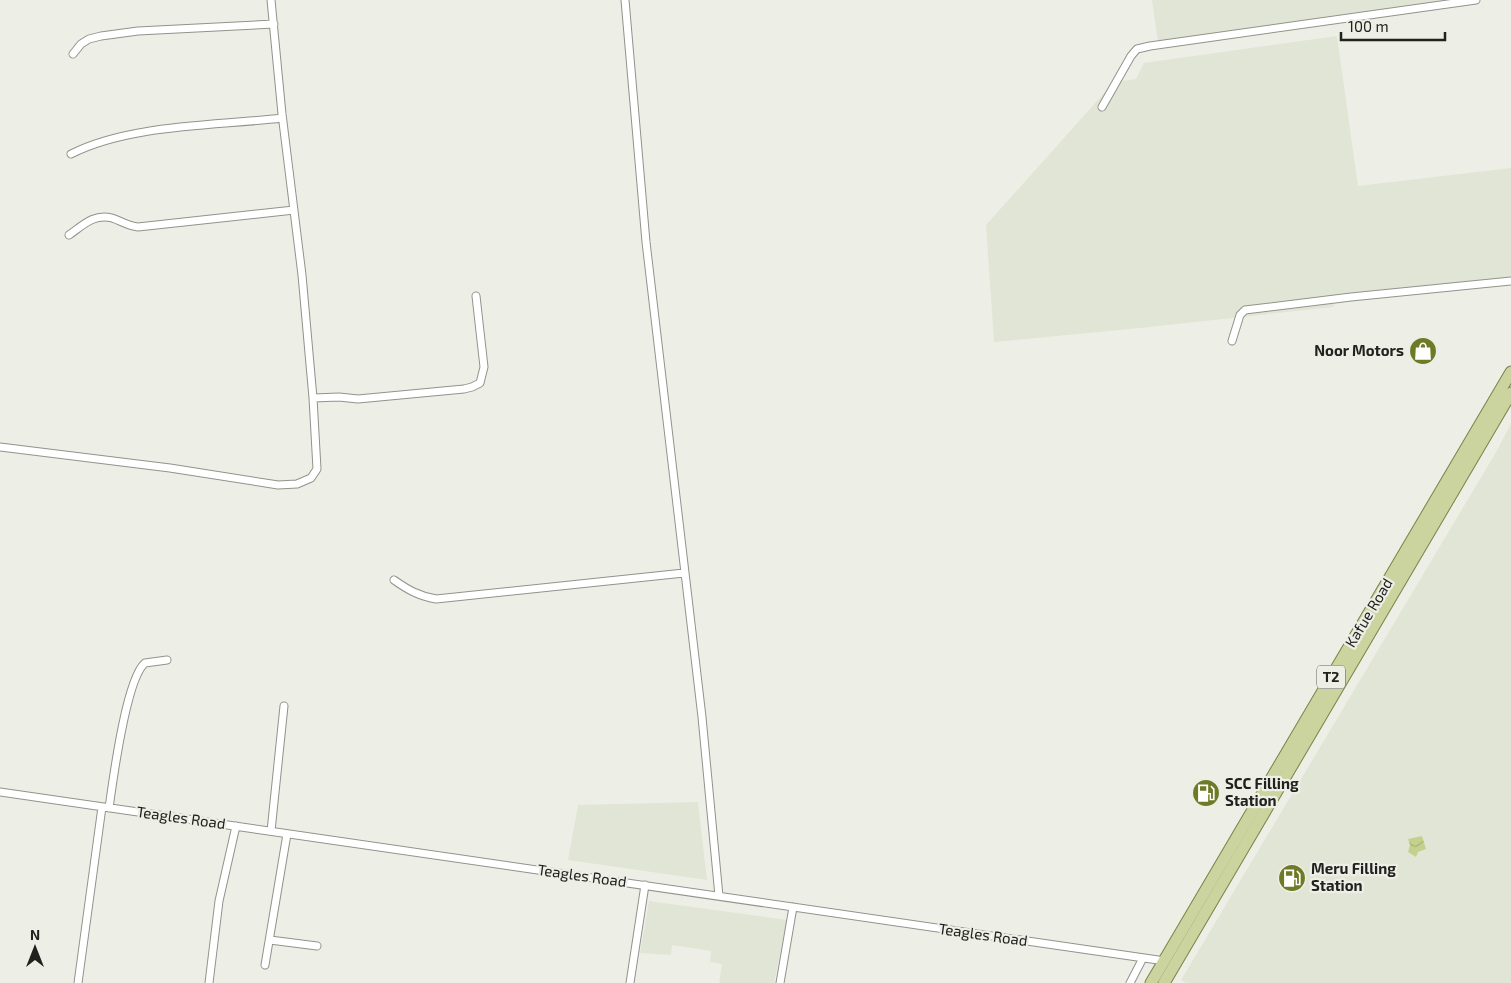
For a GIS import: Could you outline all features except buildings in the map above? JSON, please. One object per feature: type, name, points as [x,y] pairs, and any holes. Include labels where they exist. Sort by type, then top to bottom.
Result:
[{"type":"main road","name":"Kafue Road","points":[[1151,983],[1511,372]]},
{"type":"main road","name":"Kafue Road","points":[[1164,983],[1511,393]]},
{"type":"street","points":[[0,447],[170,468],[278,485],[297,484],[311,478],[317,468],[313,398],[271,0]]},
{"type":"street","points":[[625,0],[646,242],[702,717],[719,896]]},
{"type":"street","points":[[1102,107],[1131,56],[1138,50],[1150,46],[1476,0]]},
{"type":"street","points":[[73,54],[80,44],[89,39],[138,30],[274,24]]},
{"type":"street","points":[[72,154],[100,141],[163,130],[282,118]]},
{"type":"street","points":[[69,235],[87,222],[101,217],[111,218],[130,226],[138,227],[294,210]]},
{"type":"street","points":[[1232,341],[1240,315],[1245,310],[1511,281]]},
{"type":"street","points":[[313,398],[339,397],[358,399],[389,397],[472,388],[480,383],[484,367],[476,296]]},
{"type":"street","points":[[394,580],[422,597],[436,599],[684,574]]},
{"type":"street","points":[[78,983],[105,807],[128,703],[141,666],[145,663],[166,660]]},
{"type":"street","points":[[271,832],[284,706]]},
{"type":"street","name":"Teagles Road","points":[[0,792],[1164,961]]},
{"type":"street","points":[[209,983],[219,901],[236,826]]},
{"type":"street","points":[[266,965],[287,834]]},
{"type":"street","points":[[630,983],[644,886]]},
{"type":"street","points":[[780,983],[792,907]]},
{"type":"street","points":[[270,940],[317,946]]},
{"type":"street","points":[[1130,983],[1143,958]]},
{"type":"shaded area","points":[[1152,0],[1445,0],[1158,42]]},
{"type":"shaded area","points":[[1337,36],[1358,186],[1511,168],[1511,277],[1337,294],[1333,307],[994,342],[986,225],[1114,82],[1136,79],[1144,63]]},
{"type":"shaded area","points":[[1511,424],[1511,983],[1186,983],[1181,980],[1495,454]]},
{"type":"shaded area","points":[[698,802],[707,880],[568,860],[578,805]]},
{"type":"shaded area","points":[[649,901],[787,920],[774,983],[719,983],[722,964],[710,962],[711,951],[672,945],[671,955],[640,953]]},
{"type":"water","points":[[1422,836],[1426,849],[1418,852],[1416,857],[1408,852],[1410,845],[1408,839]]},
{"type":"place","name":"Noor Motors","points":[[1423,351]]},
{"type":"place","name":"SCC Filling Station","points":[[1206,793]]},
{"type":"place","name":"Meru Filling Station","points":[[1292,878]]}]
